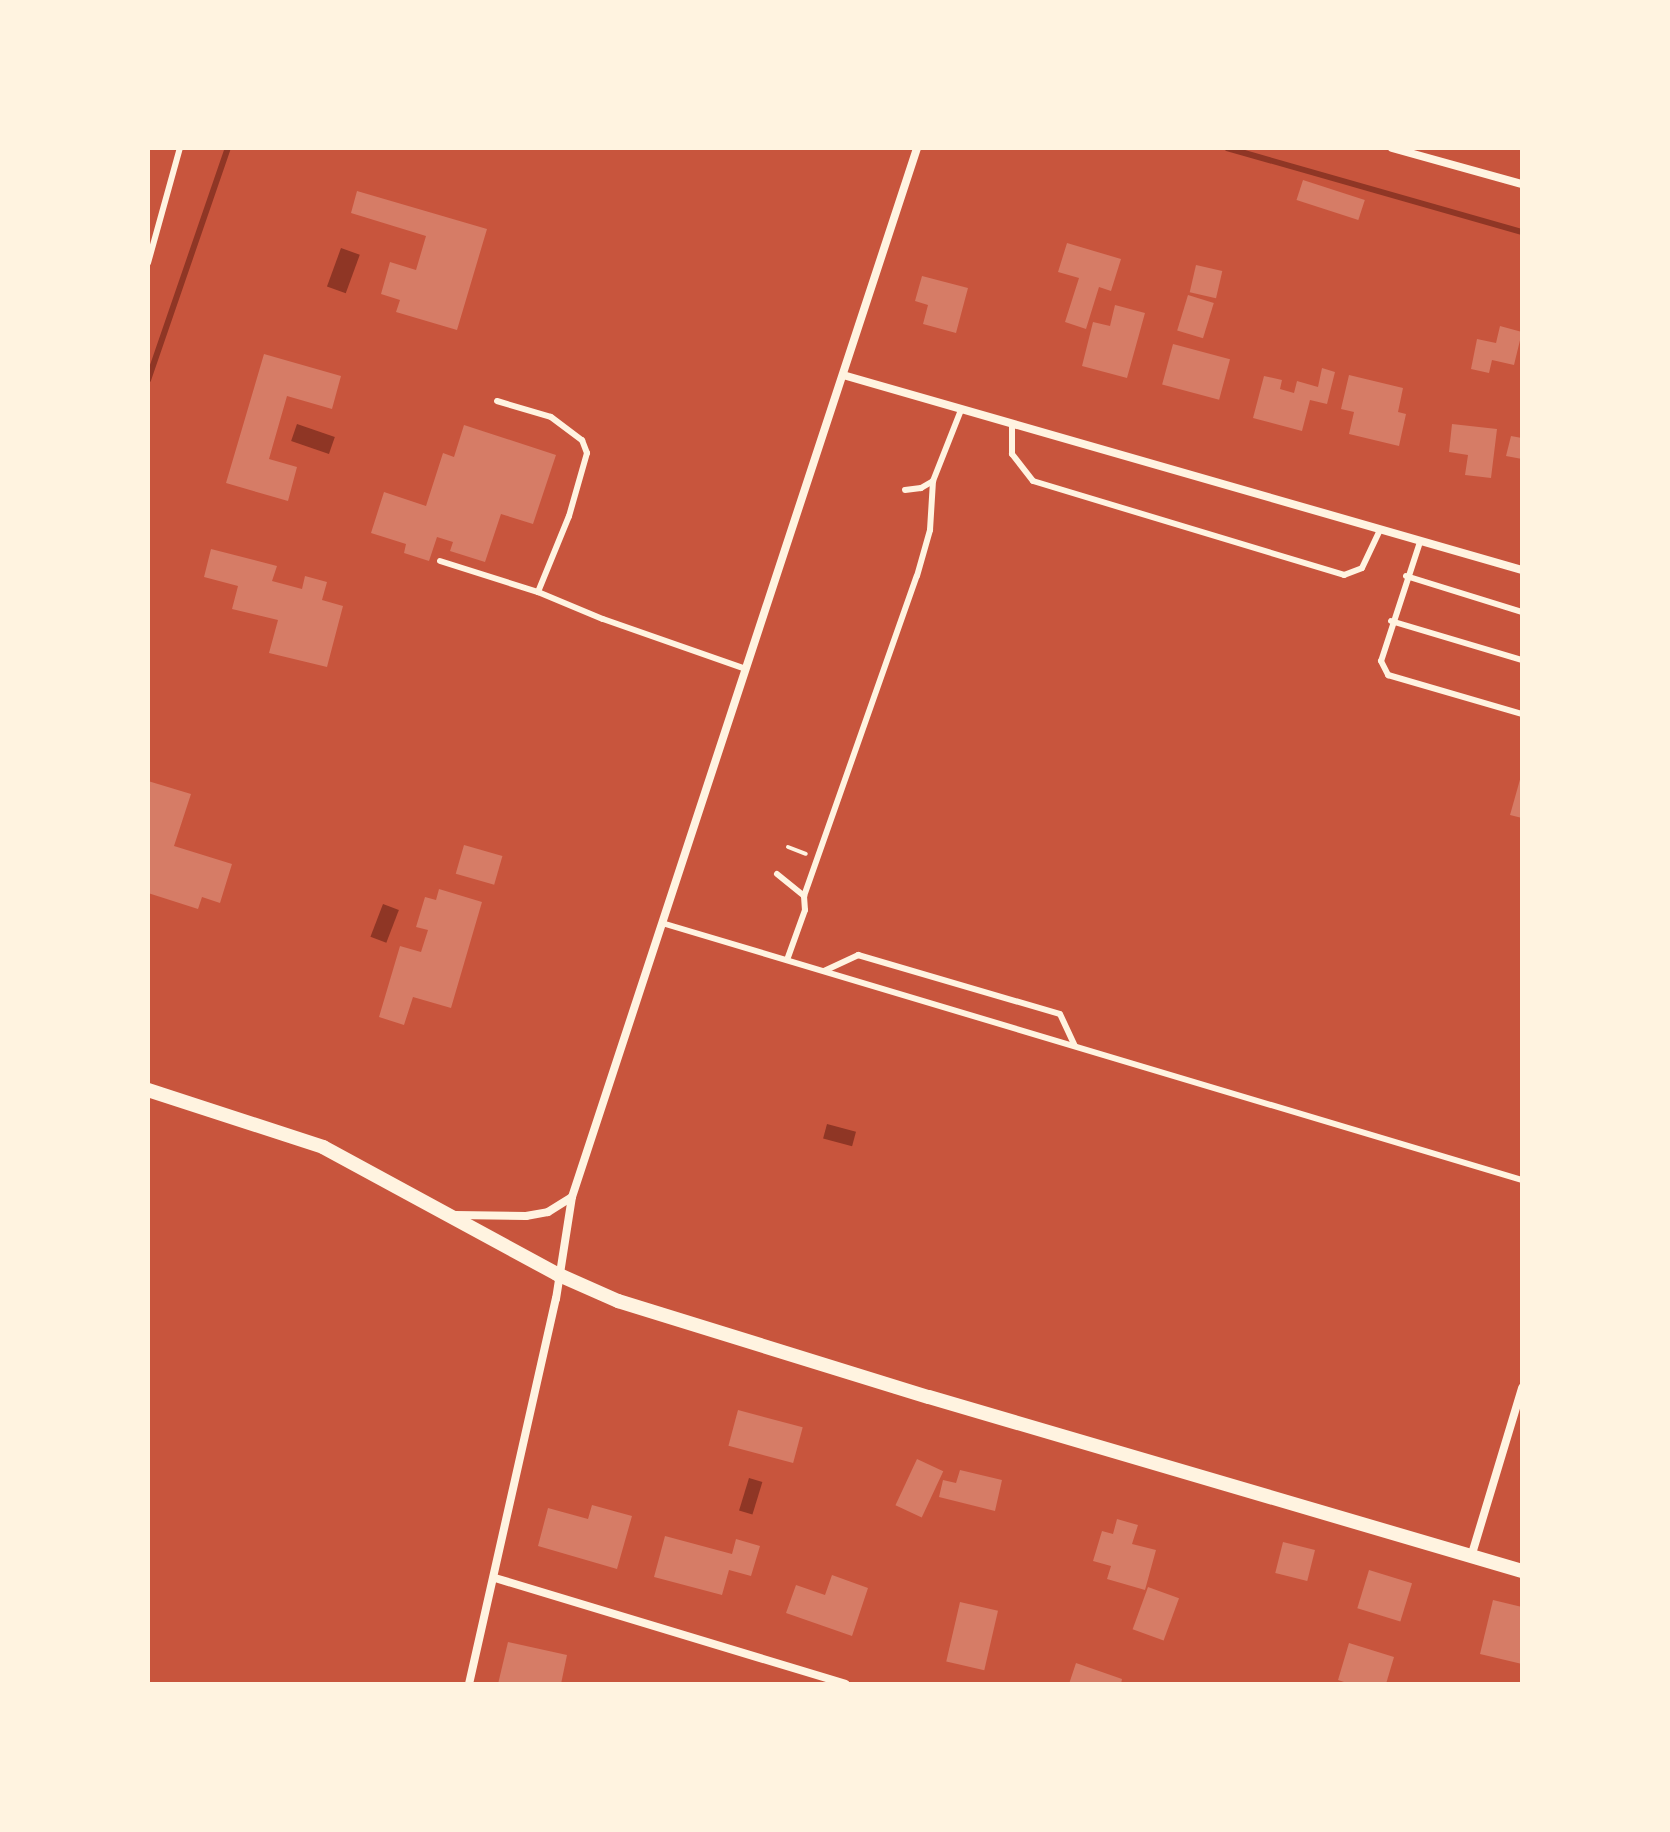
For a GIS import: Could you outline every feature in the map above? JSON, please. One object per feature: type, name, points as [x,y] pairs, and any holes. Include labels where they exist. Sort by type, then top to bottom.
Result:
[{"type":"street","points":[[469,1684],[556,1299],[557,1274],[572,1197],[917,148]]},
{"type":"street","points":[[1392,148],[1522,184]]},
{"type":"street","points":[[843,375],[1522,570]]},
{"type":"street","points":[[148,1090],[323,1147],[455,1215],[557,1274],[618,1301],[1522,1571]]},
{"type":"street","points":[[455,1215],[526,1216],[548,1212],[572,1197]]},
{"type":"street","points":[[1471,1557],[1522,1388]]},
{"type":"street","points":[[495,1578],[845,1684]]},
{"type":"lane","points":[[148,263],[180,148]]},
{"type":"lane","points":[[497,401],[551,417],[582,440],[587,453],[569,516],[538,592]]},
{"type":"lane","points":[[787,960],[805,910],[804,896],[917,576],[930,530],[933,481],[961,410]]},
{"type":"lane","points":[[1012,426],[1012,454],[1033,481],[1344,575],[1362,568],[1380,530]]},
{"type":"lane","points":[[905,490],[921,488],[933,481]]},
{"type":"lane","points":[[1420,542],[1391,621],[1381,661],[1388,675],[1522,714]]},
{"type":"lane","points":[[440,561],[538,592],[603,619],[746,669]]},
{"type":"lane","points":[[1406,576],[1522,612]]},
{"type":"lane","points":[[1391,621],[1522,660]]},
{"type":"lane","points":[[777,874],[804,896]]},
{"type":"lane","points":[[662,923],[1522,1180]]},
{"type":"lane","points":[[824,971],[858,955],[1060,1014],[1075,1046]]},
{"type":"path","points":[[788,847],[812,857]]},
{"type":"shaded area","points":[[341,248],[360,255],[346,293],[327,287]]},
{"type":"shaded area","points":[[297,424],[335,437],[329,454],[291,441]]},
{"type":"shaded area","points":[[383,904],[399,910],[386,943],[370,937]]},
{"type":"shaded area","points":[[827,1124],[856,1132],[852,1146],[823,1138]]},
{"type":"shaded area","points":[[749,1478],[762,1482],[752,1515],[739,1511]]},
{"type":"building","points":[[1303,180],[1365,200],[1358,220],[1297,200]]},
{"type":"building","points":[[357,191],[487,229],[457,330],[396,312],[400,300],[381,294],[390,262],[416,270],[426,236],[351,213]]},
{"type":"building","points":[[1067,243],[1121,259],[1111,291],[1099,287],[1086,329],[1065,322],[1079,278],[1058,272]]},
{"type":"building","points":[[1196,265],[1222,271],[1216,298],[1190,292]]},
{"type":"building","points":[[922,276],[968,288],[956,333],[923,324],[928,305],[915,301]]},
{"type":"building","points":[[1188,295],[1214,303],[1203,338],[1177,330]]},
{"type":"building","points":[[1115,305],[1145,313],[1127,378],[1082,366],[1093,322],[1110,326]]},
{"type":"building","points":[[1500,326],[1522,332],[1514,365],[1492,360],[1489,373],[1471,369],[1477,339],[1496,343]]},
{"type":"building","points":[[1173,344],[1230,359],[1219,400],[1162,385]]},
{"type":"building","points":[[264,354],[341,376],[332,409],[287,396],[269,459],[297,467],[288,501],[226,483]]},
{"type":"building","points":[[1322,368],[1335,372],[1327,404],[1310,400],[1302,431],[1253,418],[1264,376],[1282,380],[1280,389],[1294,393],[1297,381],[1318,387]]},
{"type":"building","points":[[1349,375],[1403,388],[1398,412],[1406,414],[1399,446],[1349,434],[1354,412],[1341,409]]},
{"type":"building","points":[[1452,424],[1497,429],[1491,478],[1465,475],[1468,455],[1449,452]]},
{"type":"building","points":[[464,425],[556,455],[533,524],[501,514],[485,562],[450,551],[453,542],[437,537],[429,561],[404,553],[406,544],[371,533],[384,492],[426,506],[443,453],[454,457]]},
{"type":"building","points":[[1511,436],[1522,438],[1522,459],[1506,456]]},
{"type":"building","points":[[211,549],[277,566],[272,581],[302,589],[305,576],[327,582],[322,600],[343,606],[327,667],[269,653],[278,620],[232,609],[238,586],[204,577]]},
{"type":"building","points":[[1522,776],[1522,818],[1510,815]]},
{"type":"building","points":[[148,781],[191,794],[174,846],[232,864],[220,903],[202,897],[198,909],[148,893]]},
{"type":"building","points":[[464,845],[502,856],[494,885],[456,874]]},
{"type":"building","points":[[439,889],[482,902],[451,1008],[413,997],[404,1025],[379,1017],[400,946],[421,952],[428,930],[416,927],[425,897],[436,900]]},
{"type":"building","points":[[738,1410],[803,1427],[793,1463],[728,1446]]},
{"type":"building","points":[[917,1459],[943,1471],[922,1517],[895,1505]]},
{"type":"building","points":[[960,1470],[1002,1480],[995,1511],[939,1497],[943,1480],[956,1483]]},
{"type":"building","points":[[592,1505],[632,1516],[617,1569],[538,1546],[548,1508],[588,1519]]},
{"type":"building","points":[[1117,1519],[1138,1525],[1132,1544],[1156,1550],[1145,1590],[1107,1579],[1111,1566],[1093,1561],[1102,1531],[1113,1534]]},
{"type":"building","points":[[665,1536],[732,1554],[736,1539],[760,1546],[751,1576],[729,1570],[722,1595],[654,1577]]},
{"type":"building","points":[[1283,1542],[1315,1550],[1307,1581],[1275,1573]]},
{"type":"building","points":[[1369,1570],[1412,1583],[1400,1621],[1357,1608]]},
{"type":"building","points":[[832,1575],[868,1588],[852,1636],[786,1613],[796,1585],[825,1595]]},
{"type":"building","points":[[1148,1587],[1179,1598],[1164,1641],[1133,1629]]},
{"type":"building","points":[[1493,1600],[1522,1607],[1522,1664],[1480,1654]]},
{"type":"building","points":[[960,1602],[998,1611],[984,1670],[946,1661]]},
{"type":"building","points":[[508,1642],[567,1655],[561,1684],[498,1684]]},
{"type":"building","points":[[1349,1643],[1394,1657],[1386,1684],[1350,1684],[1338,1680]]},
{"type":"building","points":[[1076,1663],[1122,1679],[1121,1684],[1069,1684]]},
{"type":"waterway","points":[[148,380],[228,148]]},
{"type":"waterway","points":[[1227,148],[1522,232]]}]
